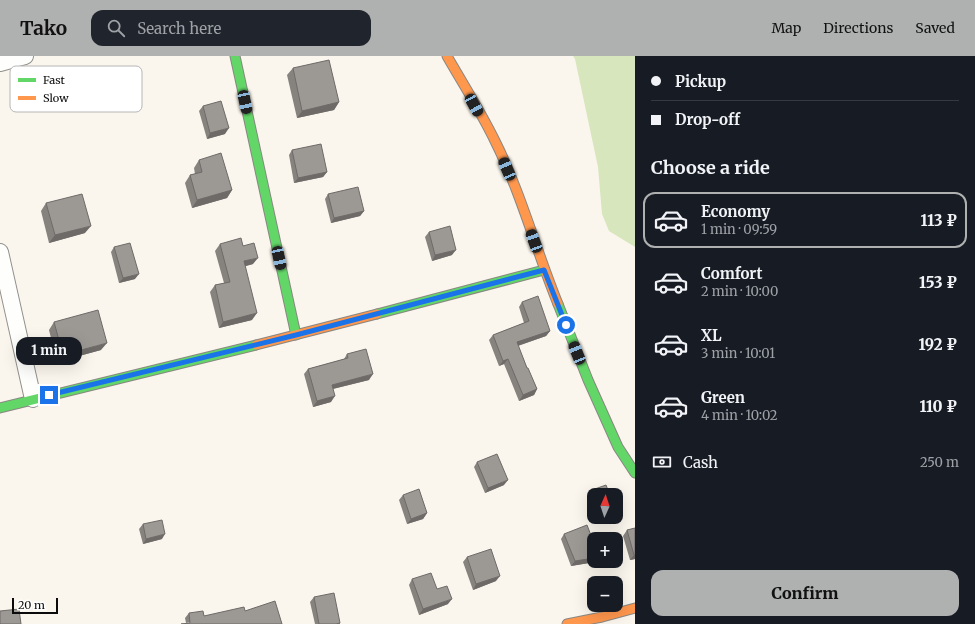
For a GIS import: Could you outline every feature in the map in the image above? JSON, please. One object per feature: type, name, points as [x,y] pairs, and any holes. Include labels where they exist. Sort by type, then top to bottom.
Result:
[{"type":"street","points":[[0,63],[25,56]]},
{"type":"street","points":[[235,56],[296,335]]},
{"type":"street","points":[[447,56],[495,142],[513,183],[544,270],[591,387],[618,447],[635,473]]},
{"type":"street","points":[[0,252],[33,398]]},
{"type":"street","points":[[0,408],[33,398],[296,335],[544,270]]},
{"type":"street","points":[[568,624],[635,608]]},
{"type":"green space","points":[[573,56],[635,56],[635,247],[609,231],[602,214],[598,167],[575,59]]},
{"type":"building","points":[[329,60],[339,102],[302,111],[293,68]]},
{"type":"building","points":[[221,101],[229,128],[210,133],[203,106]]},
{"type":"building","points":[[321,144],[327,172],[298,178],[292,150]]},
{"type":"building","points":[[221,153],[232,190],[197,200],[190,175],[202,172],[199,160]]},
{"type":"building","points":[[358,187],[364,211],[334,218],[328,194]]},
{"type":"building","points":[[82,194],[91,226],[55,235],[46,203]]},
{"type":"building","points":[[450,226],[456,250],[435,255],[429,232]]},
{"type":"building","points":[[241,238],[243,246],[254,243],[258,258],[244,261],[257,313],[223,322],[215,285],[230,282],[220,244]]},
{"type":"building","points":[[130,243],[139,274],[123,278],[114,247]]},
{"type":"building","points":[[538,296],[550,331],[517,342],[537,389],[523,395],[508,359],[503,361],[493,335],[529,321],[522,302]]},
{"type":"building","points":[[98,310],[107,343],[63,355],[54,322]]},
{"type":"building","points":[[366,349],[373,374],[332,385],[335,396],[317,401],[308,369],[348,358],[347,354]]},
{"type":"building","points":[[497,454],[508,480],[488,488],[477,462]]},
{"type":"building","points":[[606,485],[607,488],[598,488]]},
{"type":"building","points":[[419,489],[427,513],[411,519],[403,495]]},
{"type":"building","points":[[162,520],[165,534],[146,539],[143,524]]},
{"type":"building","points":[[587,525],[590,532],[587,532],[587,559],[575,561],[564,534]]},
{"type":"building","points":[[635,528],[635,555],[634,555],[627,530]]},
{"type":"building","points":[[491,549],[500,576],[476,584],[467,557]]},
{"type":"building","points":[[431,573],[437,589],[447,586],[452,599],[423,609],[412,579]]},
{"type":"building","points":[[334,593],[340,623],[319,624],[314,597]]},
{"type":"building","points":[[275,601],[282,624],[181,624],[190,623],[189,613],[203,611],[204,616],[244,607],[245,611]]},
{"type":"building","points":[[19,609],[21,624],[0,624],[0,611]]},
{"type":"traffic: fast","points":[[235,56],[296,335]]},
{"type":"traffic: fast","points":[[377,314],[544,270]]},
{"type":"traffic: fast","points":[[558,304],[588,380],[618,447],[635,473]]},
{"type":"traffic: fast","points":[[0,408],[256,345]]},
{"type":"traffic: slow","points":[[447,56],[484,119],[513,181],[558,304]]},
{"type":"traffic: slow","points":[[256,345],[377,314]]},
{"type":"traffic: slow","points":[[567,624],[602,617],[635,608]]},
{"type":"route","points":[[49,395],[296,335],[544,270],[566,325]]}]
